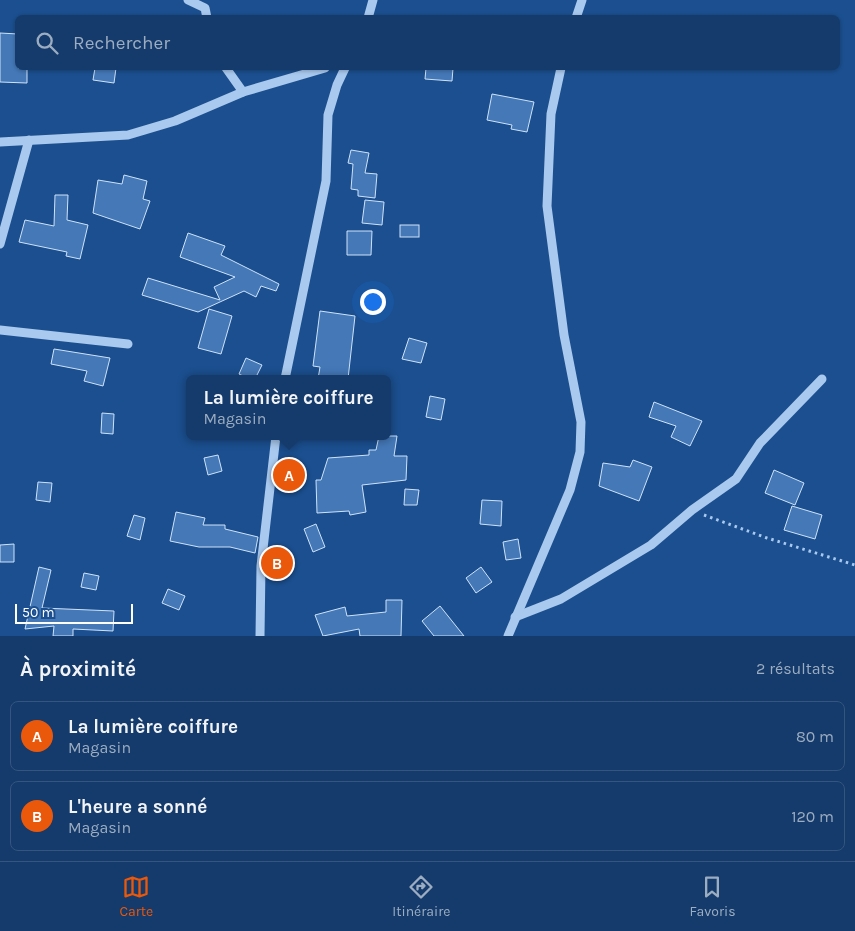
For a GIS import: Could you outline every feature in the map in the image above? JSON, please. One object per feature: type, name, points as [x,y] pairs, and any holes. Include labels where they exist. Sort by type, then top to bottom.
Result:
[{"type":"street","points":[[188,0],[204,8],[206,15]]},
{"type":"street","points":[[369,15],[373,0]]},
{"type":"street","points":[[577,15],[582,0]]},
{"type":"street","points":[[227,70],[243,92]]},
{"type":"street","points":[[0,142],[128,135],[176,121],[243,92],[318,70]]},
{"type":"street","points":[[286,375],[326,181],[328,115],[337,85],[344,70]]},
{"type":"street","points":[[508,636],[570,490],[580,452],[581,422],[564,335],[547,206],[551,114],[561,70]]},
{"type":"street","points":[[0,244],[29,140]]},
{"type":"street","points":[[0,330],[128,344]]},
{"type":"street","points":[[515,617],[561,599],[650,545],[692,510],[736,479],[760,443],[822,379]]},
{"type":"street","points":[[260,636],[261,566],[276,440]]},
{"type":"path","points":[[692,510],[767,538],[855,565]]},
{"type":"building","points":[[0,33],[15,34],[15,70],[27,70],[27,83],[0,82]]},
{"type":"building","points":[[95,70],[116,70],[114,83],[93,80]]},
{"type":"building","points":[[426,70],[453,70],[452,81],[425,79]]},
{"type":"building","points":[[492,94],[534,102],[527,132],[511,129],[512,125],[487,120]]},
{"type":"building","points":[[351,150],[369,153],[365,173],[377,174],[375,198],[358,196],[358,190],[351,189],[353,164],[348,163]]},
{"type":"building","points":[[124,175],[147,181],[143,199],[150,201],[140,229],[93,213],[98,180],[122,184]]},
{"type":"building","points":[[55,195],[68,195],[67,220],[88,225],[80,259],[66,256],[67,252],[19,242],[25,220],[54,226]]},
{"type":"building","points":[[365,200],[384,202],[382,225],[362,223]]},
{"type":"building","points":[[400,225],[419,225],[419,237],[400,237]]},
{"type":"building","points":[[347,231],[372,231],[371,255],[347,255]]},
{"type":"building","points":[[188,233],[225,246],[221,255],[279,284],[276,291],[261,286],[256,297],[244,291],[198,312],[142,295],[148,278],[220,300],[214,287],[235,277],[180,257]]},
{"type":"building","points":[[209,309],[232,316],[221,354],[198,348]]},
{"type":"building","points":[[320,311],[355,316],[348,375],[319,375],[320,367],[313,366]]},
{"type":"building","points":[[409,338],[427,343],[421,363],[402,359]]},
{"type":"building","points":[[54,349],[110,358],[103,386],[84,381],[87,371],[51,364]]},
{"type":"building","points":[[246,358],[262,365],[257,375],[239,374]]},
{"type":"building","points":[[430,396],[445,399],[441,420],[426,417]]},
{"type":"building","points":[[654,402],[702,421],[690,446],[671,437],[676,426],[649,417]]},
{"type":"building","points":[[102,413],[114,414],[113,434],[101,433]]},
{"type":"building","points":[[391,436],[397,436],[394,456],[407,456],[406,480],[362,485],[366,512],[350,515],[349,511],[317,513],[316,480],[321,480],[328,458],[369,455],[369,450],[376,450],[378,440],[391,440]]},
{"type":"building","points":[[218,455],[222,471],[208,475],[204,458]]},
{"type":"building","points":[[633,460],[652,467],[639,501],[599,486],[603,463],[630,467]]},
{"type":"building","points":[[774,470],[804,483],[795,505],[765,493]]},
{"type":"building","points":[[38,482],[52,483],[50,502],[36,500]]},
{"type":"building","points":[[405,489],[419,490],[417,505],[404,505]]},
{"type":"building","points":[[482,500],[502,501],[501,526],[480,524]]},
{"type":"building","points":[[792,506],[822,515],[815,539],[784,530]]},
{"type":"building","points":[[176,512],[205,518],[203,525],[225,525],[225,529],[258,537],[255,553],[230,547],[199,547],[170,541]]},
{"type":"building","points":[[134,515],[145,518],[140,540],[127,536]]},
{"type":"building","points":[[316,524],[325,547],[313,552],[304,529]]},
{"type":"building","points":[[518,539],[521,558],[506,560],[503,542]]},
{"type":"building","points":[[14,544],[14,562],[0,562],[0,545]]},
{"type":"building","points":[[39,567],[51,570],[42,608],[114,611],[113,631],[73,629],[73,636],[53,636],[54,626],[25,629]]},
{"type":"building","points":[[481,567],[492,582],[476,593],[466,578]]},
{"type":"building","points":[[84,573],[99,576],[96,590],[81,587]]},
{"type":"building","points":[[168,589],[185,596],[179,610],[162,603]]},
{"type":"building","points":[[386,600],[402,600],[401,636],[360,636],[359,629],[323,636],[315,615],[345,607],[347,616],[386,612]]},
{"type":"building","points":[[440,606],[464,636],[434,636],[422,621]]},
{"type":"place","name":"La lumière coiffure","points":[[289,475]]},
{"type":"place","name":"L'heure a sonné","points":[[277,563]]}]
